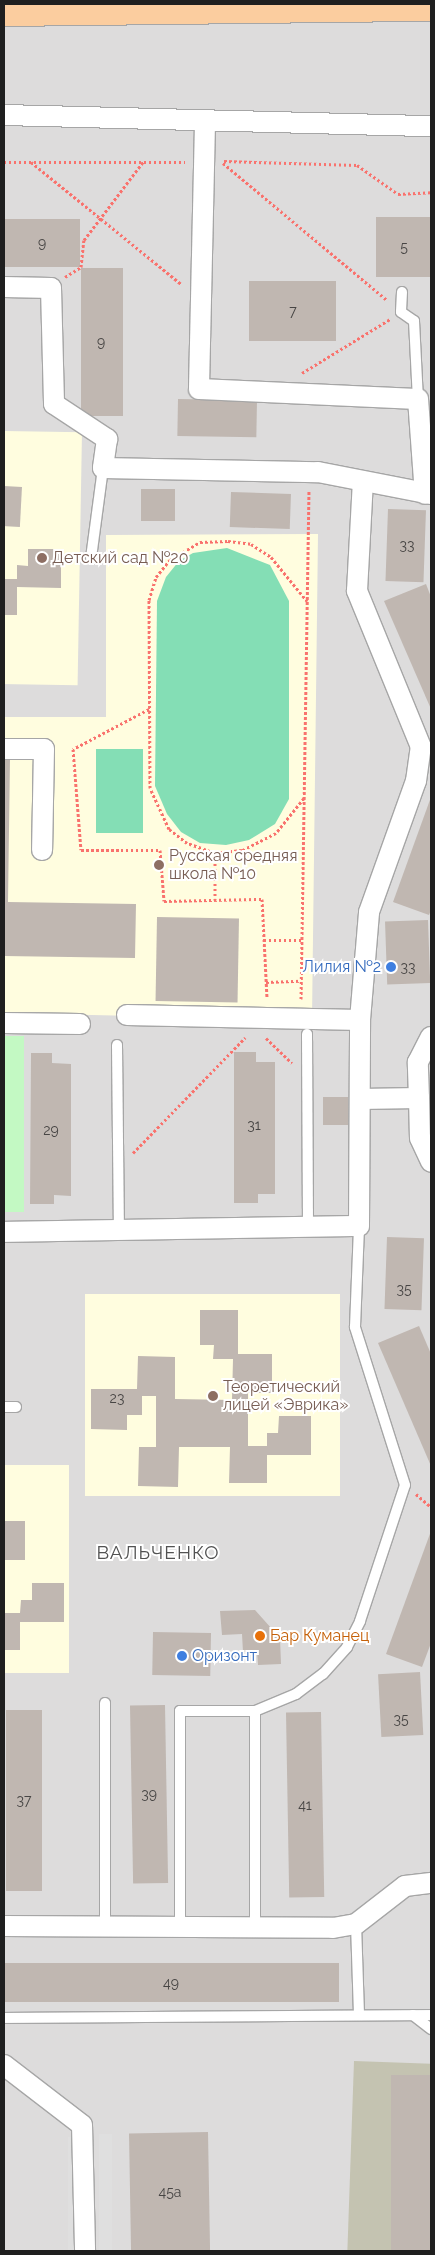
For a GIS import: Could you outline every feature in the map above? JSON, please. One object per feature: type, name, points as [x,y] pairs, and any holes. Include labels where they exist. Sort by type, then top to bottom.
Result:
[{"type":"main road","points":[[4,12],[431,7]]},
{"type":"street","points":[[4,115],[205,123],[431,126]]},
{"type":"street","points":[[4,288],[51,288],[54,404],[107,439],[103,468],[318,472],[428,494],[418,399],[267,394],[199,389],[205,123]]},
{"type":"street","points":[[4,1232],[359,1226],[360,1020],[369,912],[416,781],[421,747],[357,591],[363,481]]},
{"type":"street","points":[[4,749],[44,749],[42,850]]},
{"type":"street","points":[[127,1015],[265,1026],[304,1026],[360,1020]]},
{"type":"street","points":[[4,1023],[80,1024]]},
{"type":"street","points":[[431,1037],[418,1062],[420,1138],[431,1162]]},
{"type":"street","points":[[360,1099],[419,1098]]},
{"type":"street","points":[[4,1926],[255,1927],[356,1924],[405,1886],[431,1882]]},
{"type":"street","points":[[4,2065],[82,2125],[85,2251]]},
{"type":"lane","points":[[402,292],[401,312],[414,321],[418,399]]},
{"type":"lane","points":[[91,558],[103,468]]},
{"type":"lane","points":[[304,1026],[308,1228]]},
{"type":"lane","points":[[117,1045],[119,1230]]},
{"type":"lane","points":[[180,1927],[180,1710],[255,1710],[296,1694],[323,1674],[347,1647],[360,1621],[405,1484],[355,1327],[359,1226]]},
{"type":"lane","points":[[4,1407],[16,1407]]},
{"type":"lane","points":[[105,1703],[105,1926]]},
{"type":"lane","points":[[255,1710],[255,1927]]},
{"type":"lane","points":[[356,1924],[359,2015]]},
{"type":"lane","points":[[413,2015],[431,2029]]},
{"type":"lane","points":[[4,2018],[431,2015]]},
{"type":"path","points":[[30,161],[99,220],[201,300]]},
{"type":"path","points":[[221,161],[401,312],[267,394]]},
{"type":"path","points":[[51,288],[81,267],[84,240],[143,162]]},
{"type":"path","points":[[304,1026],[302,940],[309,489]]},
{"type":"path","points":[[304,798],[262,843],[216,853],[175,834],[158,810],[150,788],[149,600],[156,577],[170,560],[200,542],[251,544],[287,573],[308,601]]},
{"type":"path","points":[[150,709],[73,749],[81,850],[160,850],[164,901],[262,899],[266,982],[265,1026],[306,1077]]},
{"type":"path","points":[[216,853],[216,900]]},
{"type":"path","points":[[264,940],[302,940]]},
{"type":"path","points":[[266,982],[302,981]]},
{"type":"path","points":[[118,1168],[248,1034]]},
{"type":"shaded area","points":[[4,4],[431,4],[431,2251],[4,2251]]},
{"type":"shaded area","name":"Детский сад №20","points":[[4,431],[82,432],[78,685],[4,684]]},
{"type":"shaded area","name":"Русская средняя школа №10","points":[[318,534],[312,1020],[4,1013],[4,717],[106,717],[106,535]]},
{"type":"shaded area","name":"Теоретический лицей «Эврика»","points":[[85,1294],[340,1294],[340,1496],[85,1496]]},
{"type":"shaded area","points":[[4,1465],[69,1465],[69,1673],[4,1673]]},
{"type":"shaded area","points":[[354,2061],[431,2064],[424,2251],[347,2251]]},
{"type":"shaded area","points":[[99,2134],[112,2134],[112,2251],[99,2251]]},
{"type":"shaded area","points":[[68,2137],[80,2137],[80,2251],[68,2251]]},
{"type":"green space","points":[[227,548],[270,565],[289,601],[289,799],[275,824],[249,840],[226,845],[200,843],[181,832],[167,814],[155,786],[157,601],[166,577],[179,561],[193,553]]},
{"type":"green space","points":[[96,749],[143,749],[143,833],[96,833]]},
{"type":"green space","points":[[4,1036],[24,1036],[24,1212],[4,1212]]},
{"type":"building","points":[[376,217],[431,217],[431,277],[376,277]]},
{"type":"building","points":[[4,219],[80,219],[80,267],[4,267]]},
{"type":"building","points":[[81,268],[123,268],[123,416],[81,416]]},
{"type":"building","points":[[249,281],[336,281],[336,341],[249,341]]},
{"type":"building","points":[[178,399],[257,400],[256,437],[177,436]]},
{"type":"building","points":[[4,486],[22,487],[20,527],[4,526]]},
{"type":"building","points":[[141,489],[175,489],[175,521],[141,521]]},
{"type":"building","points":[[231,492],[291,494],[290,529],[230,527]]},
{"type":"building","points":[[388,509],[426,510],[423,582],[385,581]]},
{"type":"building","points":[[28,549],[61,549],[61,588],[17,587],[17,615],[4,615],[4,579],[17,579],[17,565],[28,566]]},
{"type":"building","points":[[426,584],[431,597],[431,709],[384,601]]},
{"type":"building","points":[[4,758],[10,759],[8,902],[136,904],[135,958],[4,956]]},
{"type":"building","points":[[431,797],[431,910],[429,915],[393,902]]},
{"type":"building","points":[[157,917],[239,918],[238,1002],[156,1001]]},
{"type":"building","points":[[428,920],[430,983],[387,984],[385,922]]},
{"type":"building","points":[[234,1052],[256,1052],[256,1062],[275,1062],[275,1194],[258,1194],[258,1203],[234,1203]]},
{"type":"building","points":[[31,1053],[52,1053],[52,1063],[71,1064],[71,1196],[54,1195],[54,1204],[30,1204]]},
{"type":"building","points":[[323,1097],[348,1097],[348,1125],[323,1125]]},
{"type":"building","points":[[387,1237],[424,1238],[421,1310],[384,1309]]},
{"type":"building","points":[[200,1310],[238,1310],[238,1354],[272,1354],[272,1393],[248,1393],[248,1446],[267,1446],[267,1433],[278,1433],[279,1416],[311,1416],[311,1455],[267,1455],[267,1483],[229,1483],[230,1447],[179,1447],[178,1487],[138,1486],[139,1447],[156,1447],[156,1396],[142,1396],[142,1415],[127,1415],[127,1430],[91,1429],[91,1389],[137,1389],[138,1356],[175,1357],[175,1399],[232,1400],[233,1359],[213,1359],[214,1345],[200,1345]]},
{"type":"building","points":[[419,1326],[431,1354],[431,1466],[378,1343]]},
{"type":"building","points":[[4,1521],[25,1521],[25,1560],[4,1560]]},
{"type":"building","points":[[431,1531],[431,1643],[422,1667],[386,1654]]},
{"type":"building","points":[[32,1583],[64,1583],[64,1622],[20,1622],[20,1650],[4,1650],[4,1613],[20,1613],[21,1600],[32,1600]]},
{"type":"building","name":"Бар Куманец","points":[[255,1610],[280,1638],[281,1664],[258,1665],[257,1651],[243,1652],[242,1634],[222,1635],[220,1611]]},
{"type":"building","name":"Оризонт","points":[[153,1632],[211,1633],[210,1676],[152,1675]]},
{"type":"building","points":[[420,1672],[423,1735],[381,1737],[378,1674]]},
{"type":"building","points":[[165,1705],[168,1883],[133,1884],[130,1706]]},
{"type":"building","points":[[6,1710],[42,1710],[42,1891],[6,1891]]},
{"type":"building","points":[[321,1712],[324,1897],[289,1898],[286,1713]]},
{"type":"building","points":[[4,1963],[339,1963],[339,2002],[4,2002]]},
{"type":"building","points":[[391,2075],[431,2075],[431,2251],[391,2251]]},
{"type":"building","points":[[208,2132],[210,2251],[131,2251],[129,2133]]},
{"type":"place","name":"Детский сад №20","points":[[42,558]]},
{"type":"place","name":"Русская средняя школа №10","points":[[159,865]]},
{"type":"place","name":"Лилия №2","points":[[391,967]]},
{"type":"place","name":"Теоретический лицей «Эврика»","points":[[213,1396]]},
{"type":"place","name":"Бар Куманец","points":[[260,1636]]},
{"type":"place","name":"Оризонт","points":[[182,1656]]},
{"type":"district","name":"ВАЛЬЧЕНКО","points":[[158,1553]]}]
